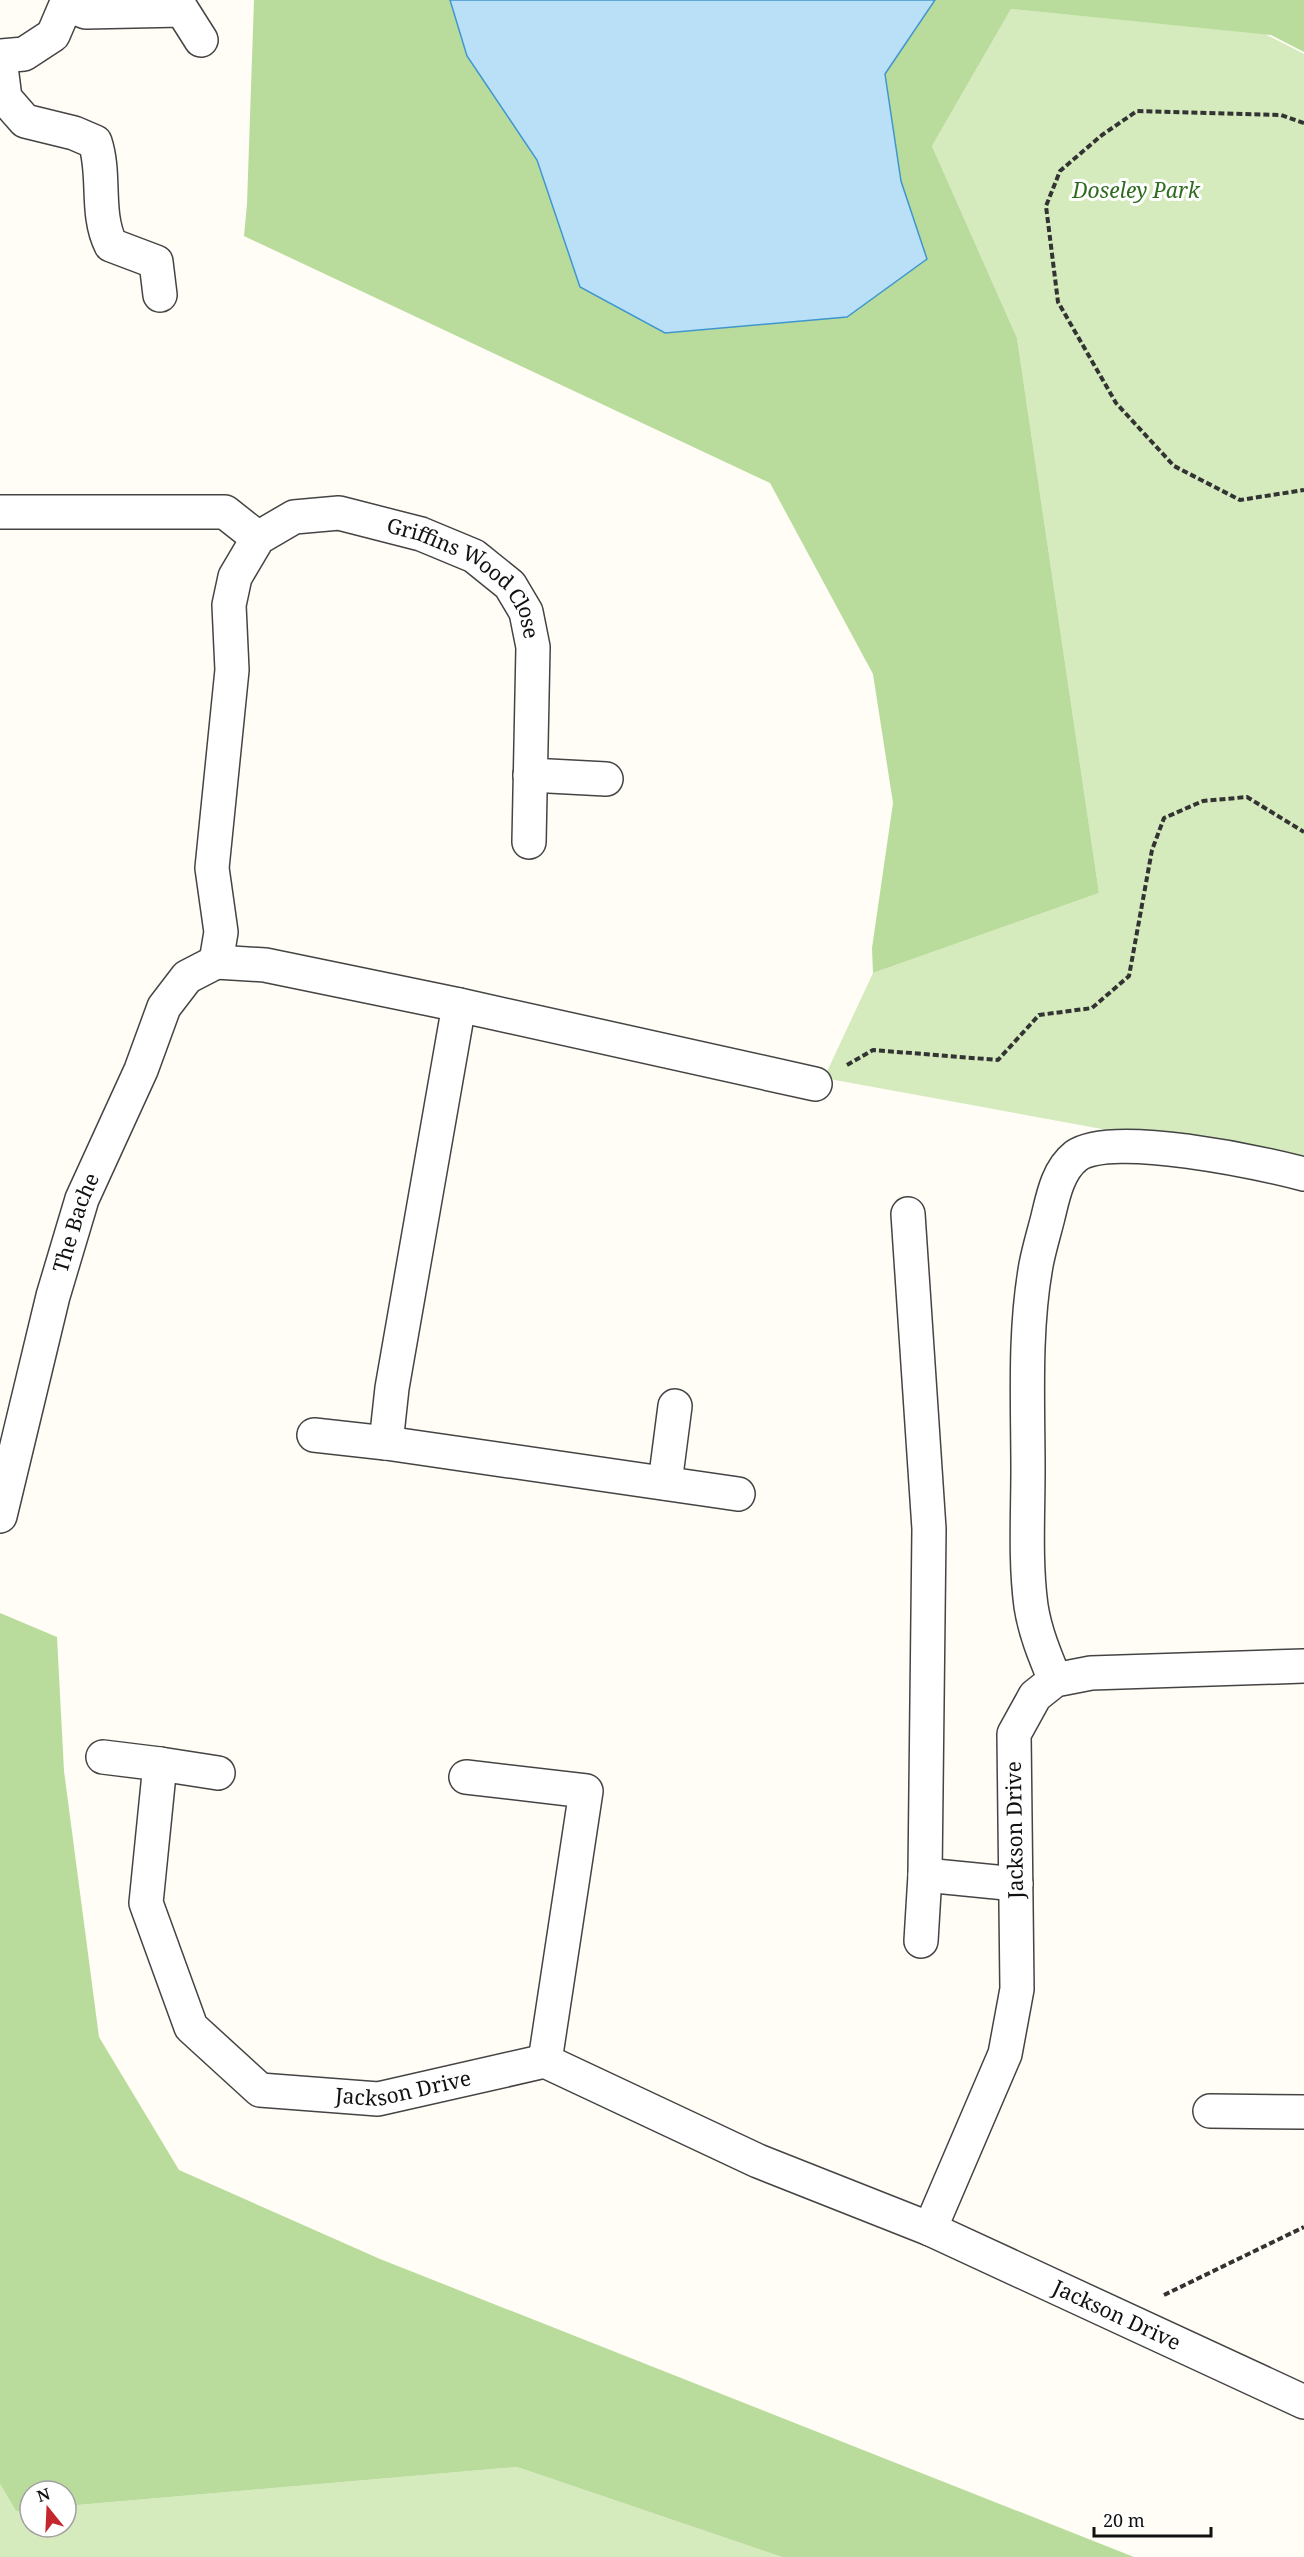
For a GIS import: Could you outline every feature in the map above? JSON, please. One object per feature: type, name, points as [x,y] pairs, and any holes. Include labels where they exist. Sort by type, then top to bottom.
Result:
[{"type":"street","points":[[160,295],[156,262],[111,245],[104,229],[100,156],[95,142],[25,121],[5,98],[0,57],[24,54],[53,35],[68,2],[86,12],[182,10],[201,39]]},
{"type":"street","points":[[0,512],[225,512],[258,538]]},
{"type":"street","name":"Griffins Wood Close","points":[[216,962],[221,932],[212,868],[232,670],[229,605],[235,577],[258,538],[294,517],[339,513],[421,534],[474,556],[510,585],[526,612],[533,647],[529,842]]},
{"type":"street","points":[[530,775],[606,779]]},
{"type":"street","points":[[216,962],[265,965],[459,1005],[815,1084]]},
{"type":"street","name":"The Bache","points":[[0,1516],[10,1428],[82,1199],[141,1070],[164,1007],[188,977],[216,962]]},
{"type":"street","points":[[386,1443],[392,1388],[459,1005]]},
{"type":"street","points":[[1304,1174],[1256,1161],[1128,1145],[1092,1149],[1076,1156],[1062,1172],[1052,1201],[1036,1266],[1028,1338],[1028,1554],[1031,1607],[1041,1646],[1055,1680],[1101,1673],[1304,1666]]},
{"type":"street","points":[[909,1214],[929,1529],[925,1875],[921,1941]]},
{"type":"street","points":[[665,1483],[675,1406]]},
{"type":"street","points":[[314,1435],[386,1443],[738,1494]]},
{"type":"street","name":"Jackson Drive","points":[[930,2229],[1005,2054],[1017,1989],[1014,1734],[1035,1696],[1055,1680]]},
{"type":"street","points":[[103,1756],[218,1773]]},
{"type":"street","name":"Jackson Drive","points":[[160,1764],[146,1903],[191,2027],[260,2090],[378,2099],[545,2061],[758,2161],[930,2229],[1304,2402]]},
{"type":"street","points":[[466,1777],[586,1791],[545,2061]]},
{"type":"street","points":[[925,1875],[1016,1884]]},
{"type":"street","points":[[1210,2111],[1304,2112]]},
{"type":"path","points":[[1304,123],[1281,116],[1137,111],[1102,135],[1060,171],[1046,206],[1058,302],[1116,403],[1174,466],[1240,500],[1304,490]]},
{"type":"path","points":[[815,1084],[873,1050],[998,1060],[1039,1015],[1092,1008],[1130,975],[1152,850],[1164,818],[1203,801],[1247,797],[1304,832]]},
{"type":"path","points":[[1120,2317],[1304,2227]]},
{"type":"green space","points":[[254,0],[450,0],[467,56],[537,160],[580,287],[927,259],[901,181],[885,74],[935,0],[1304,0],[1304,52],[1271,35],[1011,9],[932,146],[1017,338],[1099,893],[873,973],[872,948],[893,803],[873,674],[770,483],[244,236]]},
{"type":"green space","name":"Doseley Park","points":[[1011,9],[1265,34],[1304,54],[1304,1166],[824,1078],[873,973],[1099,893],[1017,338],[932,146]]},
{"type":"green space","points":[[0,1613],[57,1637],[64,1771],[99,2037],[179,2170],[380,2259],[1134,2557],[782,2557],[517,2467],[78,2505],[78,2479],[18,2479],[18,2511],[16,2511],[0,2484]]},
{"type":"green space","points":[[517,2467],[782,2557],[0,2557],[0,2484],[18,2511],[18,2539],[78,2539],[78,2505]]},
{"type":"water","points":[[450,0],[935,0],[885,74],[901,181],[927,259],[847,317],[665,333],[580,287],[537,160],[467,56]]}]
